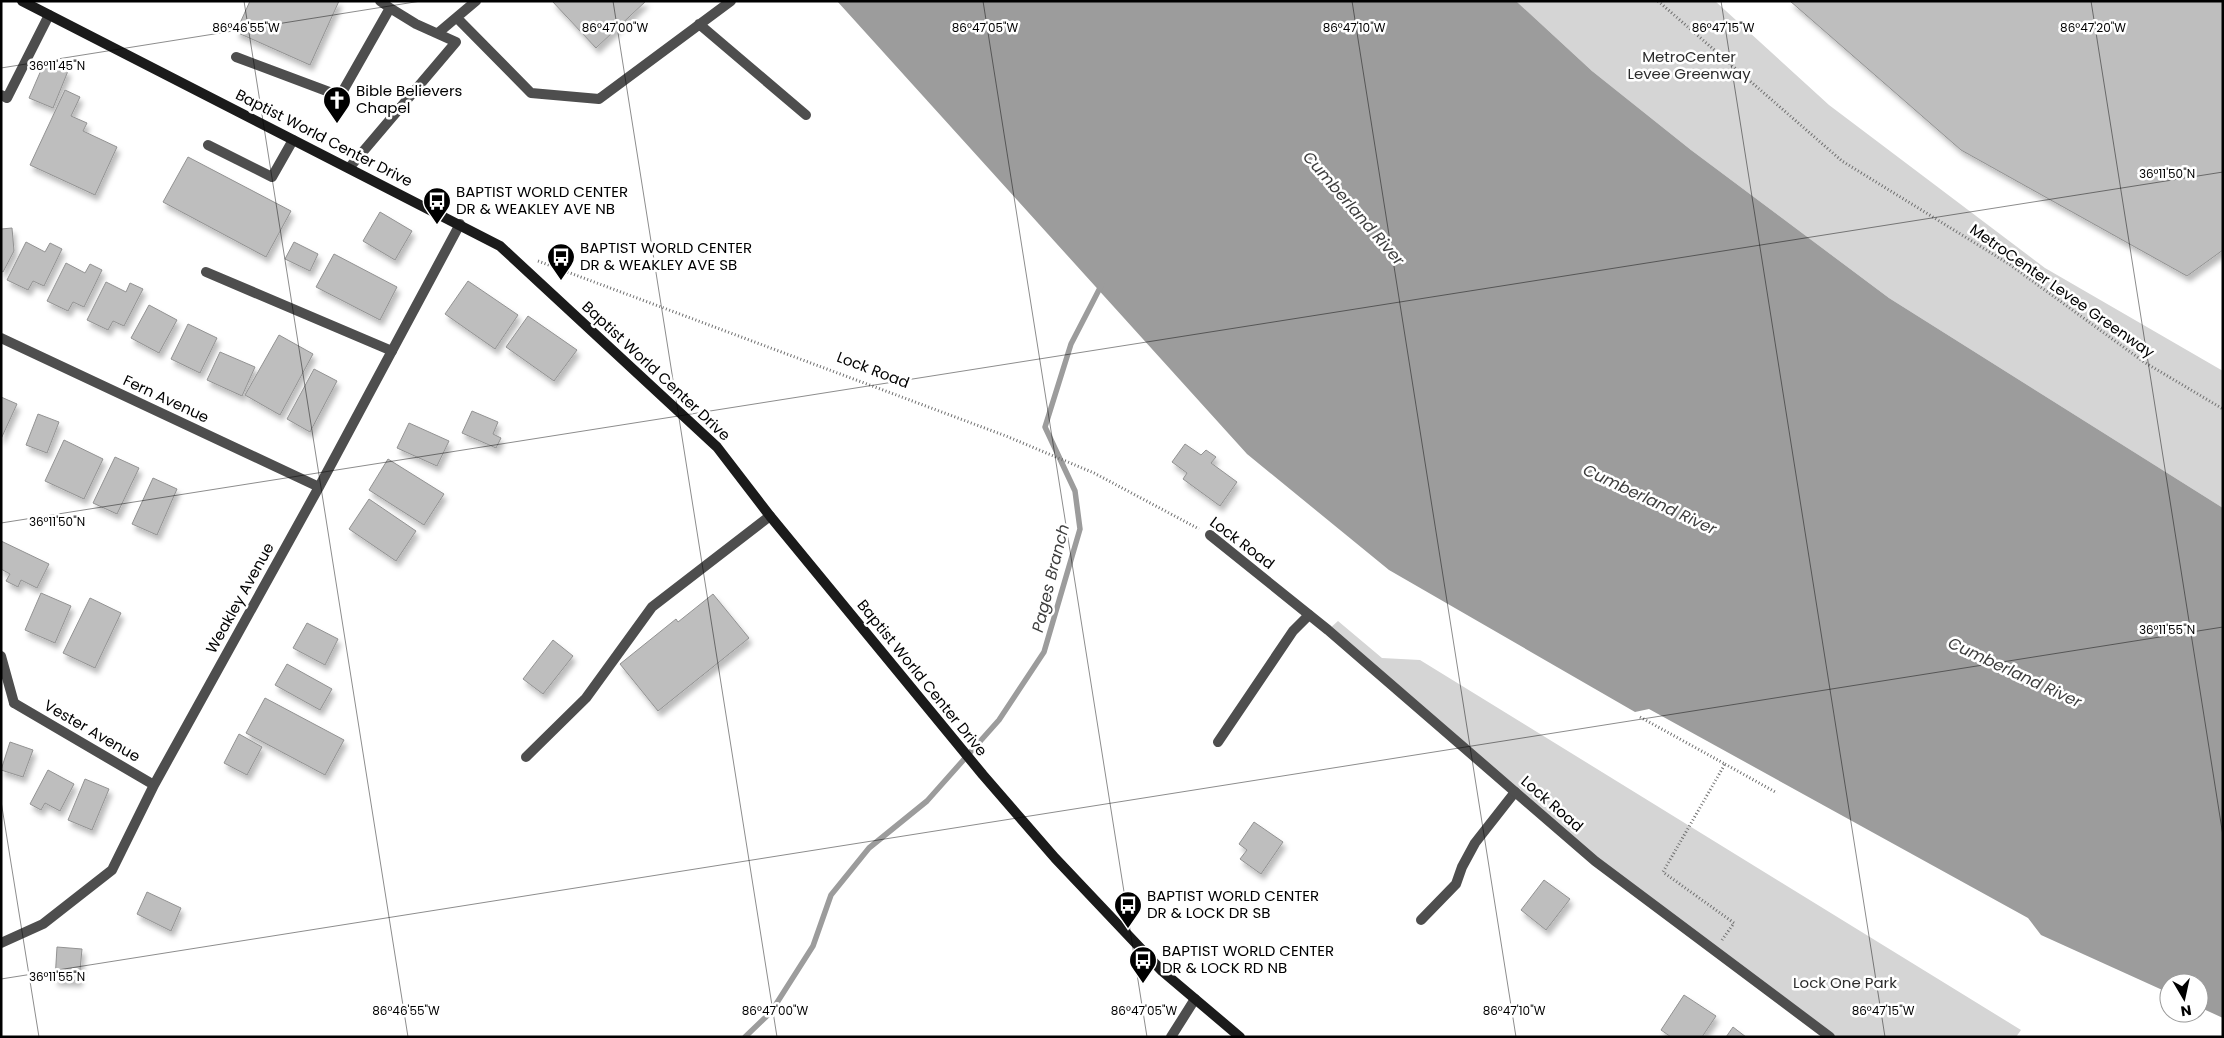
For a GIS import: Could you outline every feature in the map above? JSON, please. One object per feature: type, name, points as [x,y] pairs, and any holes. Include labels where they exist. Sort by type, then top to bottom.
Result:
[{"type":"street","name":"Baptist World Center Drive","points":[[22,1],[500,246],[717,447],[770,516],[983,775],[1055,858],[1162,971],[1240,1037]]},
{"type":"street","points":[[349,168],[456,42],[416,24],[380,1]]},
{"type":"street","points":[[438,33],[476,1]]},
{"type":"street","points":[[457,18],[531,93],[599,99],[731,1]]},
{"type":"street","points":[[236,57],[340,96],[390,8]]},
{"type":"street","points":[[1,95],[7,98],[49,15]]},
{"type":"street","points":[[700,24],[806,115]]},
{"type":"street","points":[[208,145],[272,177],[293,140]]},
{"type":"street","name":"Weakley Avenue","points":[[1,943],[44,924],[112,870],[154,785],[319,487],[460,224]]},
{"type":"street","points":[[206,272],[392,351]]},
{"type":"street","name":"Fern Avenue","points":[[1,338],[319,487]]},
{"type":"street","points":[[526,756],[586,698],[652,607],[770,516]]},
{"type":"street","name":"Lock Road","points":[[1210,535],[1309,614],[1595,861],[1830,1037]]},
{"type":"street","points":[[1218,742],[1293,632],[1309,614]]},
{"type":"street","name":"Vester Avenue","points":[[1,656],[14,703],[154,785]]},
{"type":"street","points":[[1421,920],[1456,884],[1475,843],[1515,792]]},
{"type":"street","points":[[1171,1037],[1195,999]]},
{"type":"path","name":"MetroCenter Levee Greenway","points":[[1658,1],[1842,161],[2009,264],[2144,362],[2223,409]]},
{"type":"path","name":"Lock Road","points":[[538,260],[1006,436],[1094,473],[1210,535]]},
{"type":"path","points":[[1640,717],[1777,793]]},
{"type":"path","points":[[1715,951],[1734,923],[1663,872],[1724,764]]},
{"type":"green space","name":"MetroCenter Levee Greenway","points":[[1516,1],[1715,1],[1829,105],[2045,268],[2223,371],[2223,508],[1889,298],[1691,150],[1592,71]]},
{"type":"green space","name":"Lock One Park","points":[[1338,621],[1382,658],[1420,660],[2021,1030],[2016,1037],[1830,1037],[1595,861],[1328,630]]},
{"type":"water","name":"Cumberland River","points":[[837,1],[1516,1],[1592,71],[1691,150],[1889,298],[2223,508],[2223,1018],[2209,1012],[2209,973],[2159,973],[2159,988],[2041,935],[2028,918],[1649,709],[1635,712],[1389,570],[1247,454]]},
{"type":"building","points":[[250,1],[339,1],[310,65],[236,32]]},
{"type":"building","points":[[552,1],[646,1],[596,48]]},
{"type":"building","points":[[1790,1],[2223,1],[2223,250],[2187,276],[1961,150]]},
{"type":"building","points":[[45,61],[68,71],[53,108],[29,98]]},
{"type":"building","points":[[65,90],[80,97],[71,116],[87,123],[83,131],[117,147],[95,195],[30,165]]},
{"type":"building","points":[[188,157],[291,211],[266,257],[163,202]]},
{"type":"building","points":[[380,212],[412,231],[395,260],[363,241]]},
{"type":"building","points":[[12,228],[14,251],[3,272],[1,271],[1,229]]},
{"type":"building","points":[[26,242],[45,252],[50,243],[62,249],[44,286],[33,281],[28,290],[7,280]]},
{"type":"building","points":[[294,242],[318,254],[310,271],[285,259]]},
{"type":"building","points":[[334,254],[397,287],[380,320],[316,287]]},
{"type":"building","points":[[66,263],[85,273],[90,264],[102,270],[84,307],[73,302],[68,311],[47,301]]},
{"type":"building","points":[[468,281],[518,315],[495,349],[445,314]]},
{"type":"building","points":[[106,282],[126,292],[130,283],[143,289],[124,326],[113,321],[108,330],[87,320]]},
{"type":"building","points":[[149,305],[177,320],[159,353],[131,338]]},
{"type":"building","points":[[528,316],[577,350],[554,381],[506,347]]},
{"type":"building","points":[[188,324],[217,338],[200,373],[171,359]]},
{"type":"building","points":[[279,335],[313,354],[280,415],[245,395]]},
{"type":"building","points":[[220,352],[255,367],[242,396],[207,380]]},
{"type":"building","points":[[314,369],[337,381],[310,432],[287,419]]},
{"type":"building","points":[[1,397],[17,404],[1,439]]},
{"type":"building","points":[[472,411],[498,422],[493,434],[501,438],[496,448],[462,433]]},
{"type":"building","points":[[38,414],[59,422],[47,453],[26,445]]},
{"type":"building","points":[[409,423],[449,441],[437,466],[397,448]]},
{"type":"building","points":[[64,440],[103,459],[84,499],[45,481]]},
{"type":"building","points":[[1185,444],[1201,455],[1206,450],[1216,457],[1211,463],[1237,482],[1220,506],[1183,479],[1187,473],[1172,462]]},
{"type":"building","points":[[115,457],[139,468],[117,514],[93,503]]},
{"type":"building","points":[[388,459],[444,494],[424,525],[369,490]]},
{"type":"building","points":[[153,478],[177,489],[157,535],[132,524]]},
{"type":"building","points":[[369,499],[416,531],[396,561],[349,529]]},
{"type":"building","points":[[1,541],[49,564],[37,588],[21,580],[18,587],[6,581],[10,574],[1,569]]},
{"type":"building","points":[[41,593],[71,606],[55,643],[25,630]]},
{"type":"building","points":[[713,594],[749,638],[658,711],[620,664],[676,619],[678,622]]},
{"type":"building","points":[[90,598],[121,613],[95,668],[63,653]]},
{"type":"building","points":[[307,623],[338,639],[325,665],[293,648]]},
{"type":"building","points":[[553,640],[573,656],[543,694],[523,679]]},
{"type":"building","points":[[287,664],[332,689],[320,710],[275,685]]},
{"type":"building","points":[[265,698],[344,740],[325,775],[246,733]]},
{"type":"building","points":[[239,734],[262,747],[247,775],[224,763]]},
{"type":"building","points":[[10,742],[33,750],[23,777],[1,770]]},
{"type":"building","points":[[48,770],[74,784],[60,811],[45,803],[41,810],[30,804]]},
{"type":"building","points":[[85,779],[109,789],[92,830],[68,820]]},
{"type":"building","points":[[1254,822],[1283,842],[1261,874],[1240,859],[1247,850],[1239,844]]},
{"type":"building","points":[[1544,880],[1570,899],[1546,930],[1521,910]]},
{"type":"building","points":[[147,892],[181,908],[171,931],[137,914]]},
{"type":"building","points":[[57,947],[82,949],[79,981],[55,980]]},
{"type":"building","points":[[1684,995],[1716,1016],[1702,1037],[1671,1037],[1661,1030]]},
{"type":"building","points":[[1733,1027],[1746,1037],[1726,1037]]},
{"type":"waterway","name":"Pages Branch","points":[[745,1037],[771,1012],[813,946],[831,895],[869,848],[927,801],[999,720],[1044,652],[1080,529],[1075,491],[1045,427],[1071,344],[1102,284]]},
{"type":"place","name":"Bible Believers Chapel","points":[[337,124]]},
{"type":"place","name":"BAPTIST WORLD CENTER DR & WEAKLEY AVE NB","points":[[437,225]]},
{"type":"place","name":"BAPTIST WORLD CENTER DR & WEAKLEY AVE SB","points":[[561,281]]},
{"type":"place","name":"BAPTIST WORLD CENTER DR & LOCK DR SB","points":[[1128,929]]},
{"type":"place","name":"BAPTIST WORLD CENTER DR & LOCK RD NB","points":[[1143,984]]}]
